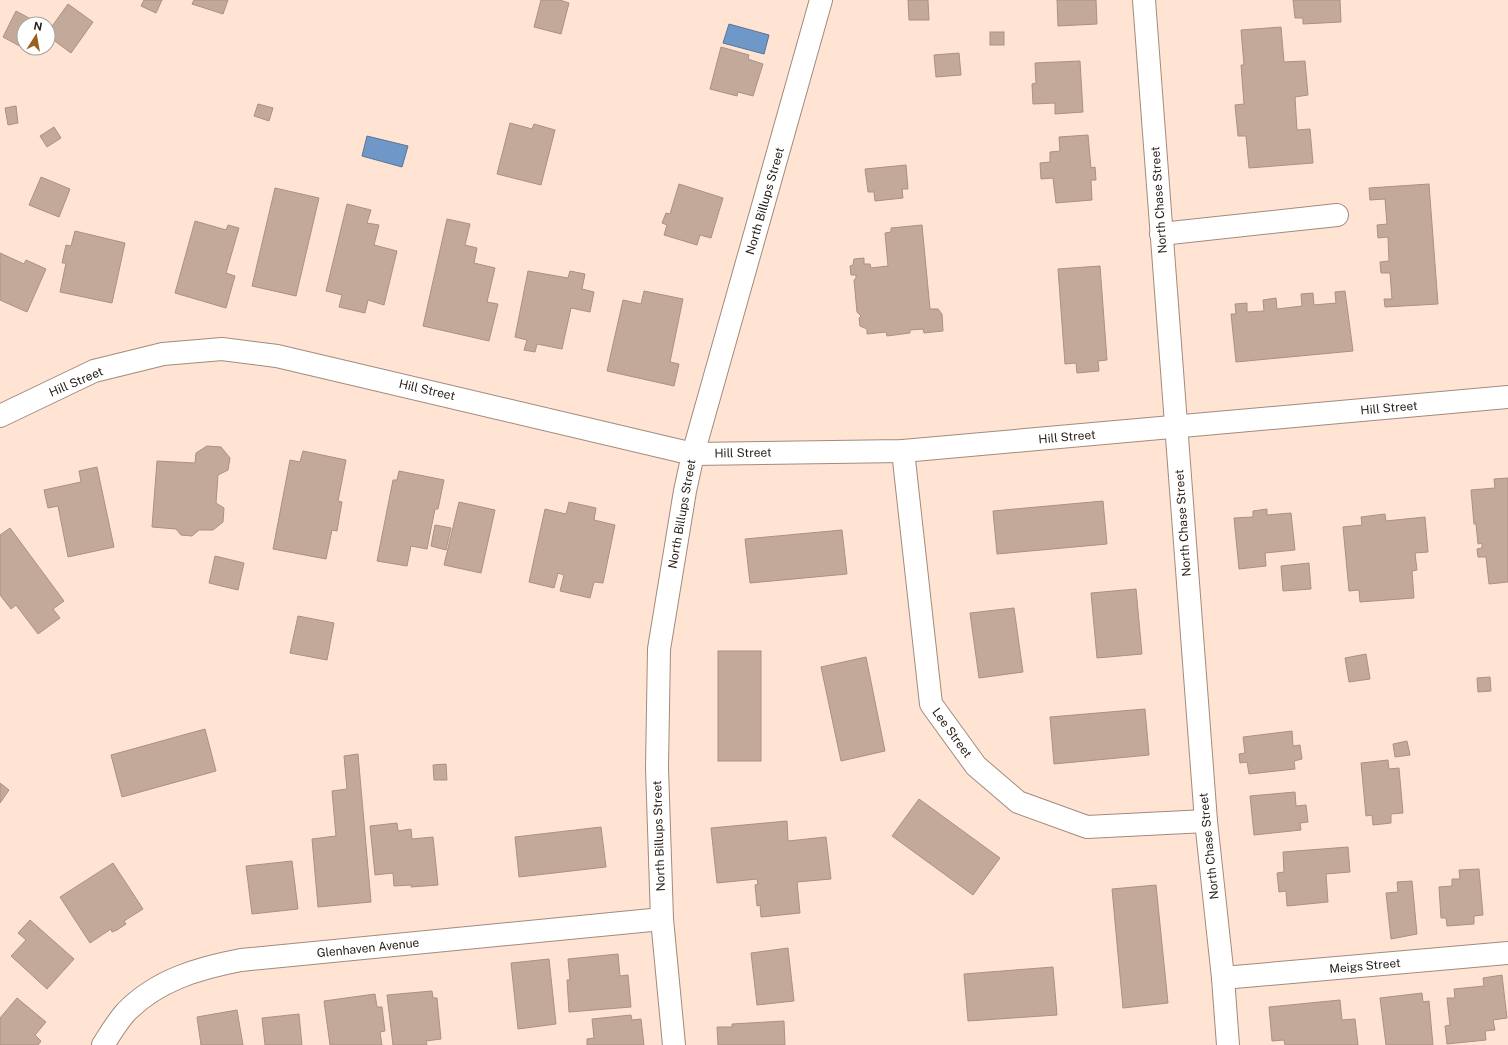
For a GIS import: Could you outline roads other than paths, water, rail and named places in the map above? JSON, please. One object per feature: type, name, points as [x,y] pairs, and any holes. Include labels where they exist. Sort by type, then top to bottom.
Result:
[{"type":"street","name":"North Billups Street","points":[[674,1045],[662,919],[657,768],[659,649],[685,491],[693,454],[822,0]]},
{"type":"street","name":"North Chase Street","points":[[1144,0],[1206,822],[1223,978],[1228,1045]]},
{"type":"street","points":[[1161,234],[1337,216]]},
{"type":"street","name":"Hill Street","points":[[0,416],[94,372],[163,354],[222,350],[285,358],[693,454],[903,451],[1508,398]]},
{"type":"street","name":"Lee Street","points":[[903,451],[931,704],[976,766],[1018,802],[1087,827],[1206,822]]},
{"type":"street","name":"Glenhaven Avenue","points":[[103,1045],[126,1013],[150,991],[175,978],[210,966],[242,960],[662,919]]},
{"type":"street","name":"Meigs Street","points":[[1223,978],[1508,953]]},
{"type":"water","points":[[729,24],[769,35],[764,54],[723,43]]},
{"type":"water","points":[[367,136],[408,146],[402,167],[362,156]]}]
